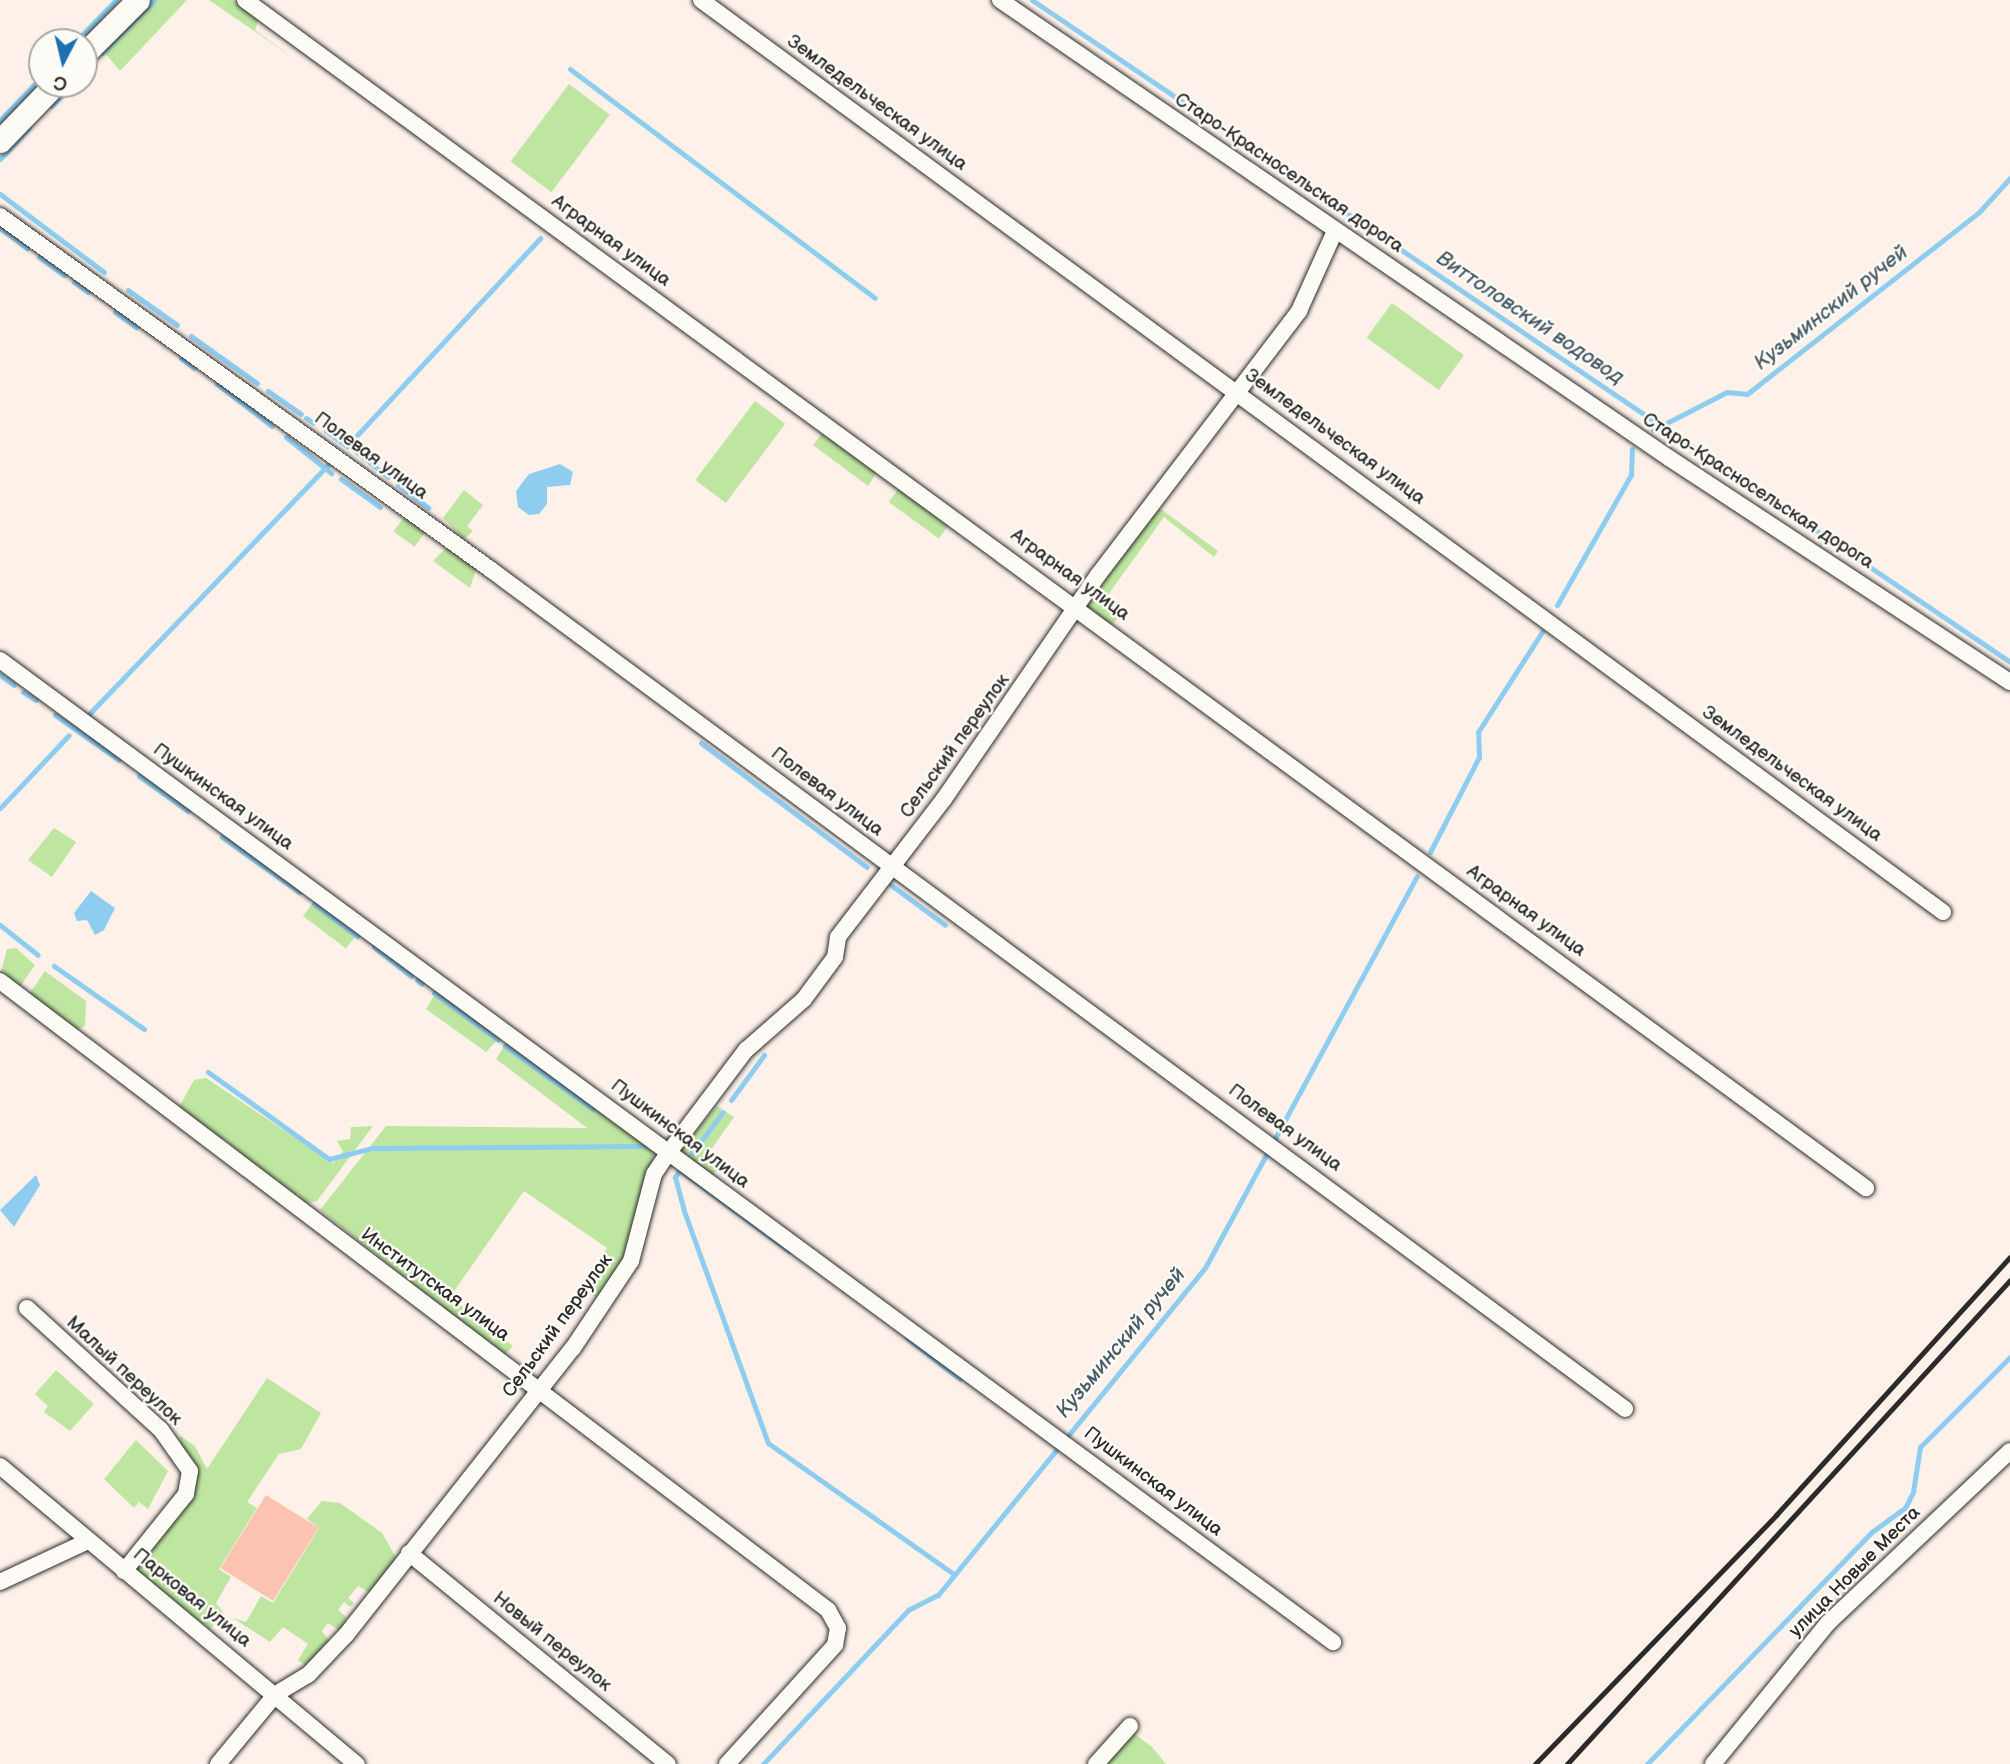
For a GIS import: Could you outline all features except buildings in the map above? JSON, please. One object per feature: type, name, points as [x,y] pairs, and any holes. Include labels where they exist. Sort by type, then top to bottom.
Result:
[{"type":"street","points":[[98,40],[138,0]]},
{"type":"street","name":"Аграрная улица","points":[[245,0],[1077,605],[1866,1188]]},
{"type":"street","name":"Земледельческая улица","points":[[701,0],[1943,912]]},
{"type":"street","name":"Старо-Красносельская дорога","points":[[1000,0],[1335,231],[2010,682]]},
{"type":"street","points":[[0,141],[41,98]]},
{"type":"street","name":"Полевая улица","points":[[0,216],[304,432],[1625,1409]]},
{"type":"street","name":"Сельский переулок","points":[[218,1764],[276,1694],[308,1675],[346,1636],[409,1553],[541,1390],[631,1261],[654,1174],[746,1049],[804,999],[835,957],[838,937],[1009,709],[1077,605],[1241,394],[1299,311],[1335,231]]},
{"type":"street","name":"Пушкинская улица","points":[[0,660],[1333,1643]]},
{"type":"street","name":"Институтская улица","points":[[0,981],[187,1129],[541,1390],[828,1610],[838,1628],[835,1645],[727,1764]]},
{"type":"street","name":"Малый переулок","points":[[27,1308],[161,1430],[190,1471],[186,1494],[124,1571]]},
{"type":"street","name":"улица Новые Места","points":[[1713,1764],[1828,1623],[2009,1453]]},
{"type":"street","name":"Парковая улица","points":[[0,1466],[357,1764]]},
{"type":"street","points":[[0,1582],[88,1541]]},
{"type":"street","name":"Новый переулок","points":[[409,1553],[668,1764]]},
{"type":"street","points":[[1096,1764],[1130,1726]]},
{"type":"green space","points":[[157,0],[187,0],[120,71],[105,53]]},
{"type":"green space","points":[[209,0],[233,0],[259,19],[255,30],[295,59]]},
{"type":"green space","points":[[569,84],[610,115],[551,192],[511,161]]},
{"type":"green space","points":[[1392,303],[1464,355],[1439,390],[1367,338]]},
{"type":"green space","points":[[755,401],[785,424],[726,503],[695,480]]},
{"type":"green space","points":[[823,432],[878,470],[868,486],[813,445]]},
{"type":"green space","points":[[901,485],[951,521],[939,538],[889,502]]},
{"type":"green space","points":[[464,490],[483,505],[467,526],[473,531],[464,539],[443,518]]},
{"type":"green space","points":[[1161,509],[1218,551],[1214,557],[1164,517],[1105,599],[1121,614],[1111,626],[1085,605],[1150,511]]},
{"type":"green space","points":[[405,516],[426,532],[414,547],[394,531]]},
{"type":"green space","points":[[446,548],[476,569],[470,588],[433,561]]},
{"type":"green space","points":[[54,828],[76,842],[52,877],[28,860]]},
{"type":"green space","points":[[315,900],[358,932],[346,948],[303,916]]},
{"type":"green space","points":[[16,948],[35,965],[19,988],[0,976],[7,949]]},
{"type":"green space","points":[[45,971],[86,1001],[85,1026],[74,1031],[28,996]]},
{"type":"green space","points":[[438,989],[500,1037],[486,1052],[426,1009]]},
{"type":"green space","points":[[507,1042],[655,1150],[632,1244],[601,1299],[583,1291],[607,1248],[524,1191],[450,1297],[497,1333],[489,1343],[500,1336],[513,1346],[504,1356],[320,1210],[386,1126],[587,1128],[496,1059]]},
{"type":"green space","points":[[206,1078],[333,1163],[343,1152],[337,1141],[350,1139],[351,1127],[373,1126],[317,1201],[304,1204],[297,1193],[294,1198],[276,1178],[272,1181],[224,1139],[218,1143],[178,1109],[194,1080]]},
{"type":"green space","points":[[717,1106],[734,1117],[708,1154],[722,1165],[711,1176],[680,1150]]},
{"type":"green space","points":[[56,1370],[94,1404],[70,1431],[44,1412],[48,1406],[35,1394]]},
{"type":"green space","points":[[267,1378],[321,1413],[301,1449],[279,1454],[247,1502],[257,1508],[219,1569],[231,1577],[216,1603],[223,1612],[210,1629],[137,1573],[140,1559],[192,1493],[179,1435],[195,1446],[207,1469]]},
{"type":"green space","points":[[136,1440],[168,1471],[148,1509],[139,1502],[134,1508],[104,1479]]},
{"type":"green space","points":[[322,1501],[340,1503],[382,1533],[397,1559],[370,1593],[358,1586],[348,1598],[354,1603],[350,1607],[344,1602],[338,1610],[346,1617],[344,1626],[340,1631],[328,1623],[322,1631],[330,1642],[308,1667],[298,1660],[308,1644],[283,1627],[270,1642],[233,1618],[246,1622],[261,1596],[273,1603],[319,1528],[307,1519]]},
{"type":"green space","points":[[1132,1732],[1152,1747],[1166,1764],[1107,1764]]},
{"type":"water","points":[[560,464],[573,472],[570,485],[547,487],[547,504],[539,514],[529,515],[518,507],[516,491],[529,474]]},
{"type":"water","points":[[91,891],[115,908],[104,930],[95,935],[87,920],[77,921],[74,913]]},
{"type":"water","points":[[36,1175],[40,1185],[14,1227],[0,1210]]},
{"type":"waterway","points":[[89,28],[116,0]]},
{"type":"waterway","points":[[102,53],[154,0]]},
{"type":"waterway","name":"Виттоловский водовод","points":[[1032,0],[2010,662]]},
{"type":"waterway","points":[[570,69],[875,298]]},
{"type":"waterway","points":[[0,120],[28,91]]},
{"type":"waterway","points":[[51,106],[59,98]]},
{"type":"waterway","points":[[0,159],[29,128]]},
{"type":"waterway","name":"Кузьминский ручей","points":[[1653,430],[1727,392],[1747,394],[1980,211],[2010,178]]},
{"type":"waterway","points":[[0,194],[104,272]]},
{"type":"waterway","points":[[0,228],[27,248]]},
{"type":"waterway","points":[[326,431],[347,446],[540,238]]},
{"type":"waterway","points":[[39,257],[64,275]]},
{"type":"waterway","points":[[74,282],[88,292]]},
{"type":"waterway","points":[[128,290],[177,325]]},
{"type":"waterway","points":[[115,312],[136,327]]},
{"type":"waterway","points":[[191,336],[257,383]]},
{"type":"waterway","points":[[181,358],[194,368]]},
{"type":"waterway","points":[[217,384],[272,426]]},
{"type":"waterway","points":[[268,391],[301,414]]},
{"type":"waterway","points":[[306,418],[314,423]]},
{"type":"waterway","points":[[286,437],[331,473]]},
{"type":"waterway","points":[[348,445],[388,477]]},
{"type":"waterway","name":"Кузьминский ручей","points":[[1557,605],[1631,475],[1632,449]]},
{"type":"waterway","points":[[89,714],[328,465]]},
{"type":"waterway","points":[[341,479],[380,507]]},
{"type":"waterway","points":[[398,485],[428,508]]},
{"type":"waterway","name":"Кузьминский ручей","points":[[1430,852],[1479,757],[1478,732],[1542,632]]},
{"type":"waterway","points":[[0,675],[14,685]]},
{"type":"waterway","points":[[23,692],[36,700]]},
{"type":"waterway","points":[[55,715],[119,760]]},
{"type":"waterway","points":[[0,808],[69,735]]},
{"type":"waterway","points":[[701,743],[867,867]]},
{"type":"waterway","points":[[139,776],[188,811]]},
{"type":"waterway","points":[[222,837],[299,892]]},
{"type":"waterway","name":"Кузьминский ручей","points":[[763,1764],[908,1610],[938,1595],[1206,1266],[1417,876]]},
{"type":"waterway","points":[[891,885],[945,925]]},
{"type":"waterway","points":[[314,904],[357,936]]},
{"type":"waterway","points":[[0,925],[38,955]]},
{"type":"waterway","points":[[374,947],[411,976]]},
{"type":"waterway","points":[[54,966],[144,1029]]},
{"type":"waterway","points":[[417,980],[422,984]]},
{"type":"waterway","points":[[434,993],[498,1040]]},
{"type":"waterway","points":[[505,1046],[593,1109]]},
{"type":"waterway","points":[[731,1100],[764,1055]]},
{"type":"waterway","points":[[208,1072],[329,1159],[372,1148],[645,1146]]},
{"type":"waterway","points":[[692,1153],[723,1112]]},
{"type":"waterway","points":[[789,1251],[680,1170],[675,1177],[684,1211],[768,1443],[952,1573]]},
{"type":"waterway","points":[[907,1338],[960,1379]]},
{"type":"waterway","points":[[1647,1764],[1873,1531],[1905,1508],[1913,1492],[1920,1447],[2010,1357]]},
{"type":"railway","points":[[1535,1764],[1776,1515],[2010,1257]]},
{"type":"railway","points":[[1567,1764],[2010,1280]]}]
